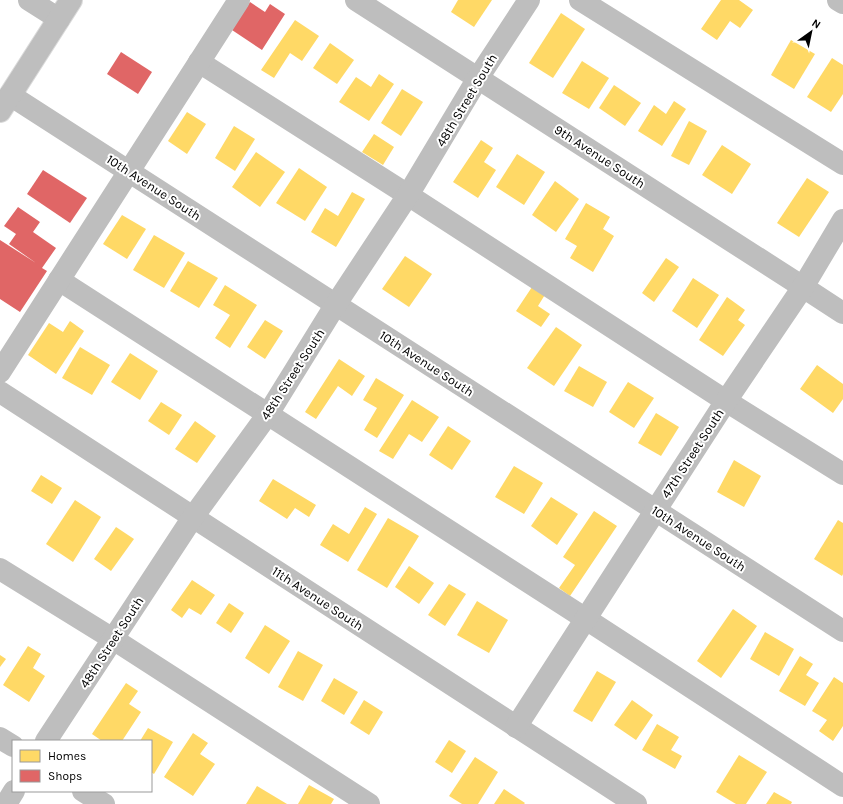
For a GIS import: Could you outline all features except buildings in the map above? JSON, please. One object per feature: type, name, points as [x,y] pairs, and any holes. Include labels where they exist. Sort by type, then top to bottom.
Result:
[{"type":"street","points":[[29,0],[59,19]]},
{"type":"street","points":[[3,106],[71,0]]},
{"type":"street","points":[[0,372],[239,0]]},
{"type":"street","name":"9th Avenue South","points":[[356,0],[843,313]]},
{"type":"street","name":"48th Street South","points":[[47,740],[193,516],[268,414],[336,304],[408,195],[478,78],[528,0]]},
{"type":"street","points":[[580,0],[843,164]]},
{"type":"street","points":[[838,0],[843,3]]},
{"type":"street","points":[[199,62],[843,474]]},
{"type":"street","name":"10th Avenue South","points":[[3,106],[129,171],[843,631]]},
{"type":"street","name":"47th Street South","points":[[516,727],[726,400],[803,286],[843,220]]},
{"type":"street","points":[[59,280],[843,786]]},
{"type":"street","name":"11th Avenue South","points":[[1,395],[193,516],[636,804]]},
{"type":"street","points":[[0,569],[113,639],[369,804]]},
{"type":"street","points":[[0,738],[12,745]]},
{"type":"street","points":[[6,804],[13,792]]},
{"type":"street","points":[[85,792],[104,804]]}]
